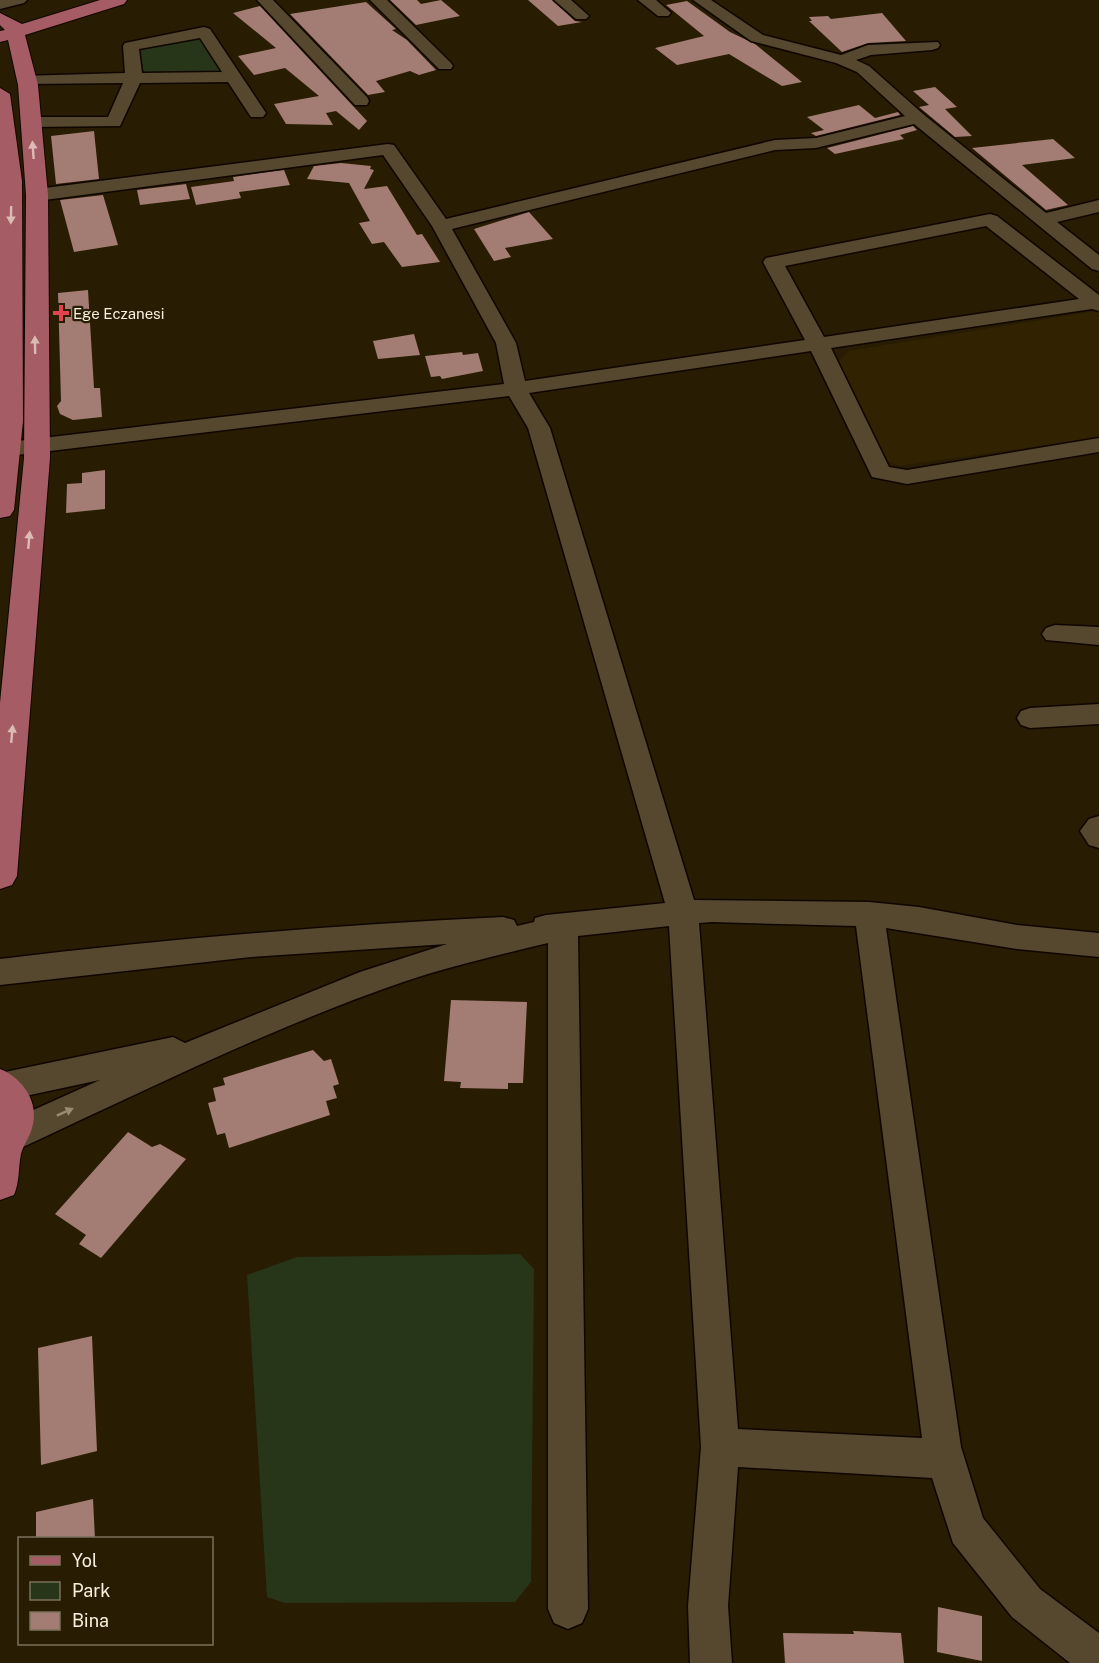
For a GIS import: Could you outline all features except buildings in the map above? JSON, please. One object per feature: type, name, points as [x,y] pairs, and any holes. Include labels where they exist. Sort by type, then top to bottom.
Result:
[{"type":"main road","points":[[3,26],[85,0]]},
{"type":"main road","points":[[3,26],[118,0]]},
{"type":"main road","points":[[0,876],[36,445],[34,332],[37,195],[27,79],[3,26]]},
{"type":"main road","points":[[0,510],[3,450],[10,421],[5,266],[6,182],[1,99]]},
{"type":"main road","points":[[1,1087],[11,1096],[15,1108],[15,1122],[3,1154]]},
{"type":"street","points":[[0,4],[19,0]]},
{"type":"street","points":[[264,0],[361,100]]},
{"type":"street","points":[[378,0],[445,66]]},
{"type":"street","points":[[562,0],[581,16]]},
{"type":"street","points":[[646,0],[663,13]]},
{"type":"street","points":[[701,0],[757,38],[842,60],[863,69],[917,118],[1099,265]]},
{"type":"street","points":[[31,122],[114,122],[134,78],[131,46],[204,32],[257,113]]},
{"type":"street","points":[[842,60],[868,50],[932,45]]},
{"type":"street","points":[[27,79],[233,77]]},
{"type":"street","points":[[441,226],[775,145],[816,143],[917,118]]},
{"type":"street","points":[[37,195],[388,149],[441,226],[506,343],[516,389],[539,428],[683,912],[720,1447],[708,1606],[711,1663]]},
{"type":"street","points":[[1044,219],[1099,206]]},
{"type":"street","points":[[1097,304],[990,220],[773,262],[818,344],[880,472],[907,477],[1099,445]]},
{"type":"street","points":[[3,450],[516,389],[1097,304]]},
{"type":"street","points":[[1055,634],[1099,636]]},
{"type":"street","points":[[1030,718],[1099,714]]},
{"type":"street","points":[[1099,827],[1094,831],[1099,837]]},
{"type":"street","points":[[0,972],[140,954],[406,933],[563,927],[712,910],[869,914],[919,919],[1017,937],[1099,945]]},
{"type":"street","points":[[869,914],[942,1447],[967,1529],[1026,1602],[1099,1659]]},
{"type":"street","points":[[3,1154],[222,1042],[372,980],[473,949],[563,927]]},
{"type":"street","points":[[563,927],[568,1609]]},
{"type":"street","points":[[1,1087],[81,1068],[222,1042]]},
{"type":"street","points":[[720,1447],[946,1459]]},
{"type":"shaded area","points":[[1099,312],[1099,438],[899,466],[877,456],[835,365],[848,351]]},
{"type":"green space","points":[[198,36],[224,69],[216,72],[144,74],[140,51],[144,47]]},
{"type":"green space","points":[[520,1254],[534,1269],[531,1582],[515,1602],[285,1603],[267,1597],[247,1275],[297,1257]]},
{"type":"place","name":"Ege Eczanesi","points":[[61,313]]}]
